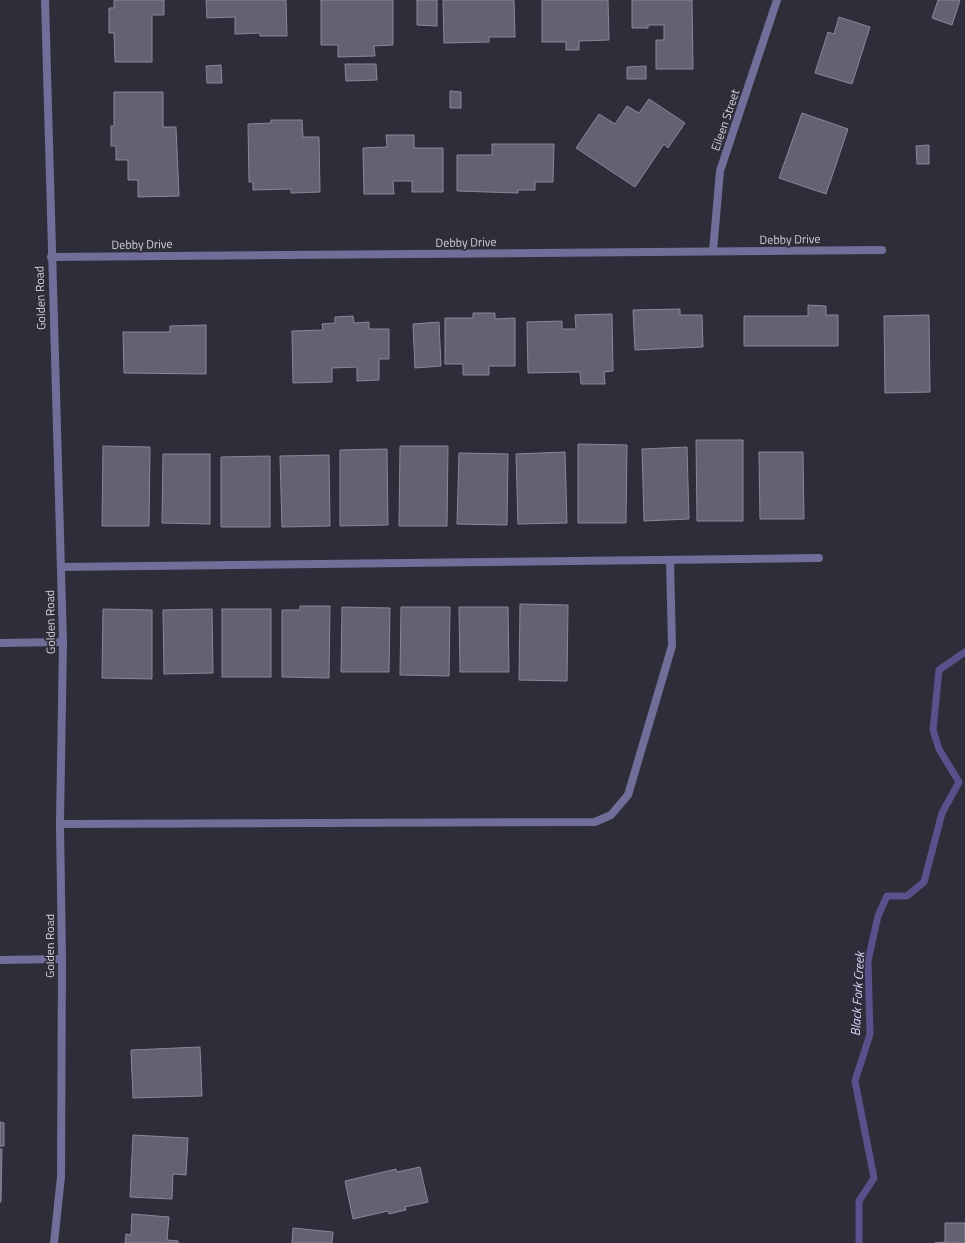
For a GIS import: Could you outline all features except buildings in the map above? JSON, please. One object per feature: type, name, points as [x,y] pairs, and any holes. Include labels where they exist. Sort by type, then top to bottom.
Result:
[{"type":"street","name":"Golden Road","points":[[45,0],[51,257],[63,642],[60,824],[62,959],[60,1177],[54,1243]]},
{"type":"street","name":"Eileen Street","points":[[714,251],[720,171],[777,0]]},
{"type":"street","name":"Debby Drive","points":[[51,257],[882,250]]},
{"type":"street","points":[[60,567],[819,558]]},
{"type":"street","points":[[60,824],[595,822],[611,815],[628,795],[672,646],[670,560]]},
{"type":"street","points":[[0,643],[63,642]]},
{"type":"street","points":[[0,960],[62,959]]},
{"type":"waterway","name":"Black Fork Creek","points":[[859,1243],[859,1201],[874,1178],[855,1081],[870,1034],[868,961],[878,916],[887,896],[907,896],[924,882],[942,813],[959,782],[939,749],[933,730],[939,670],[965,652]]}]
